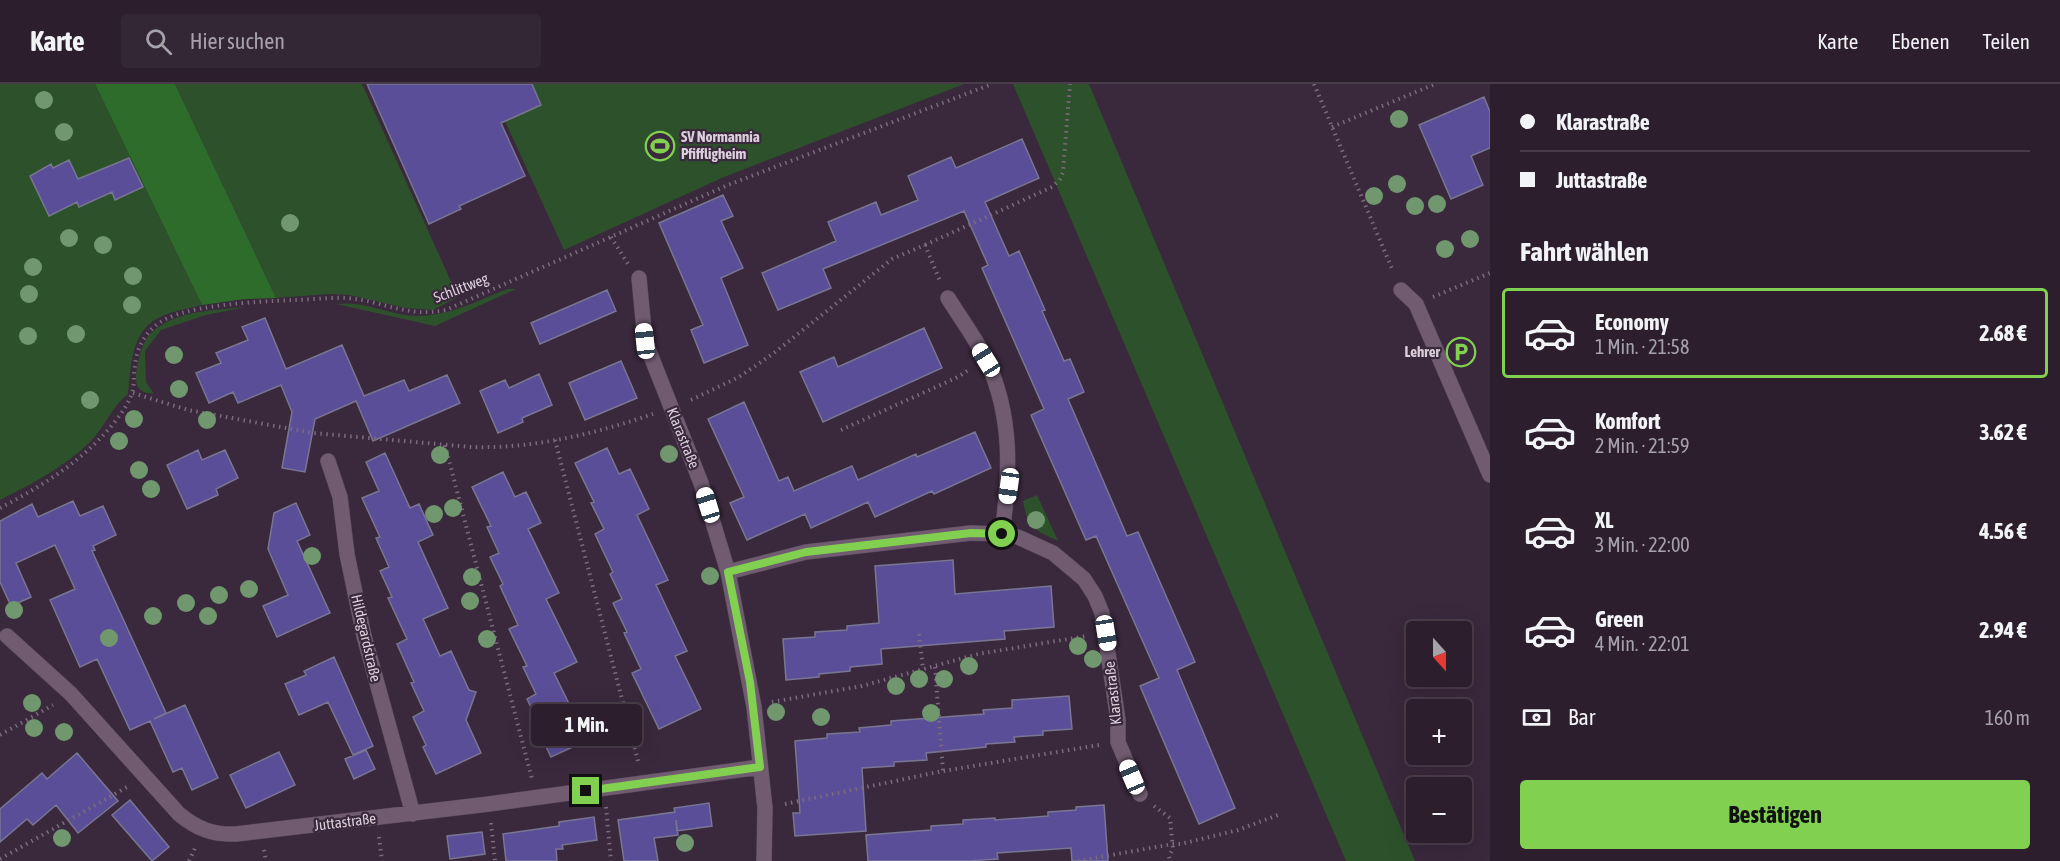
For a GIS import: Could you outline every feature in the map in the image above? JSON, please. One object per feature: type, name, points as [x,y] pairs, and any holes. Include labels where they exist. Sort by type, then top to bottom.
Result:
[{"type":"street","name":"Klarastraße","points":[[639,278],[645,341],[701,483],[728,572],[806,552],[971,533],[1018,537],[1053,553],[1084,579],[1098,604],[1106,633],[1118,720],[1118,742],[1140,794]]},
{"type":"street","points":[[1401,290],[1416,304],[1490,475]]},
{"type":"street","points":[[948,298],[986,360],[998,390],[1006,420],[1009,486],[1002,534]]},
{"type":"street","name":"Hildegardstraße","points":[[328,460],[340,497],[347,554],[364,636],[413,814]]},
{"type":"street","points":[[728,572],[754,706],[765,808],[764,861]]},
{"type":"street","name":"Juttastraße","points":[[7,636],[71,694],[145,777],[189,822],[217,834],[236,834],[413,814],[760,767]]},
{"type":"path","name":"Schlittweg","points":[[0,508],[62,472],[80,458],[109,429],[128,405],[133,393],[138,351],[146,336],[155,325],[170,318],[204,308],[245,303],[333,298],[348,298],[404,311],[433,312],[461,304],[728,184],[992,84]]},
{"type":"path","points":[[133,393],[188,410],[292,430],[333,436],[445,445],[494,448],[555,440],[610,429],[671,408],[739,377],[892,259],[1052,187],[1063,172],[1070,84]]},
{"type":"path","points":[[1314,84],[1401,290]]},
{"type":"path","points":[[1332,127],[1436,84]]},
{"type":"path","points":[[611,237],[639,278]]},
{"type":"path","points":[[925,244],[948,298]]},
{"type":"path","points":[[1416,304],[1490,273]]},
{"type":"path","points":[[841,430],[958,377],[986,360]]},
{"type":"path","points":[[555,440],[643,783]]},
{"type":"path","points":[[445,445],[536,798]]},
{"type":"path","points":[[754,706],[783,699],[838,692],[978,654],[1106,633]]},
{"type":"path","points":[[919,634],[923,669]]},
{"type":"path","points":[[935,666],[943,771]]},
{"type":"path","points":[[0,735],[71,694]]},
{"type":"path","points":[[765,808],[943,771],[1118,742]]},
{"type":"path","points":[[0,859],[145,777]]},
{"type":"path","points":[[604,789],[611,861]]},
{"type":"path","points":[[1140,794],[1170,818],[1173,844],[1169,856],[1170,861]]},
{"type":"path","points":[[489,804],[495,861]]},
{"type":"path","points":[[1078,861],[1182,844],[1238,830],[1278,815]]},
{"type":"green space","points":[[0,84],[95,84],[202,305],[164,315],[145,328],[133,354],[128,394],[90,442],[59,467],[0,500]]},
{"type":"green space","points":[[95,84],[175,84],[276,298],[245,299],[202,305]]},
{"type":"green space","points":[[175,84],[362,84],[458,297],[433,310],[406,308],[349,295],[276,298]]},
{"type":"green space","name":"SV Normannia Pfiffligheim","points":[[488,84],[964,84],[724,177],[564,250]]},
{"type":"green space","points":[[1013,84],[1089,84],[1415,861],[1346,861]]},
{"type":"green space","points":[[507,289],[516,289],[435,326],[336,304],[362,305],[405,315],[432,315],[458,309]]},
{"type":"green space","points":[[246,307],[206,315],[161,330],[145,351],[146,382],[154,394],[143,392],[138,387],[136,377],[140,355],[147,338],[156,328],[190,314]]},
{"type":"green space","points":[[1037,495],[1058,541],[1033,527],[1027,517],[1023,501]]},
{"type":"building","points":[[367,84],[532,84],[541,105],[501,123],[525,176],[459,206],[461,209],[429,224]]},
{"type":"building","points":[[1484,97],[1490,112],[1490,148],[1471,156],[1483,185],[1451,199],[1419,125]]},
{"type":"building","points":[[1022,139],[1039,178],[985,202],[1009,256],[1019,251],[1064,361],[1070,359],[1084,392],[1068,399],[1127,536],[1138,532],[1195,662],[1177,670],[1235,808],[1199,824],[1140,686],[1159,678],[1096,536],[1086,540],[1031,415],[1044,409],[982,268],[988,265],[964,211],[823,269],[831,288],[778,310],[762,273],[836,241],[828,222],[876,202],[881,215],[918,200],[908,176],[951,157],[956,168]]},
{"type":"building","points":[[129,158],[143,187],[115,200],[112,192],[79,207],[77,202],[49,216],[30,176],[51,164],[53,168],[69,160],[78,179]]},
{"type":"building","points":[[723,195],[733,216],[721,221],[743,268],[721,278],[748,345],[704,363],[691,330],[703,325],[659,223]]},
{"type":"building","points":[[607,290],[616,311],[540,344],[531,323]]},
{"type":"building","points":[[265,318],[286,369],[342,345],[364,396],[404,380],[409,391],[447,375],[460,403],[373,441],[356,401],[315,419],[305,472],[282,468],[292,412],[281,385],[238,403],[233,392],[209,403],[196,373],[221,363],[216,353],[248,340],[242,327]]},
{"type":"building","points":[[924,328],[942,368],[823,422],[800,372],[834,357],[838,367]]},
{"type":"building","points":[[621,361],[637,398],[585,420],[569,383]]},
{"type":"building","points":[[539,374],[552,405],[522,418],[523,422],[498,433],[480,391],[505,380],[509,388]]},
{"type":"building","points":[[744,402],[779,481],[788,477],[794,491],[852,466],[858,480],[916,454],[917,457],[975,432],[991,468],[875,517],[868,502],[811,528],[805,514],[747,540],[730,503],[744,497],[708,419]]},
{"type":"building","points":[[607,448],[619,474],[630,469],[649,509],[637,515],[668,580],[656,585],[687,651],[675,656],[701,709],[659,729],[632,673],[641,669],[613,603],[622,599],[610,574],[613,572],[595,534],[604,529],[575,463]]},
{"type":"building","points":[[198,450],[202,460],[225,450],[238,478],[216,489],[218,495],[187,509],[167,465]]},
{"type":"building","points":[[385,453],[410,508],[419,504],[433,535],[418,542],[448,608],[423,619],[440,656],[451,651],[469,690],[476,692],[466,720],[481,753],[436,774],[423,747],[426,745],[413,717],[424,711],[397,644],[407,639],[388,598],[392,597],[380,571],[389,567],[376,538],[380,537],[362,498],[379,491],[366,462]]},
{"type":"building","points":[[503,472],[515,497],[526,492],[541,523],[528,529],[559,593],[546,599],[577,662],[554,673],[578,722],[588,718],[597,736],[551,757],[536,726],[539,724],[527,699],[536,694],[523,667],[527,666],[509,629],[518,625],[490,557],[499,553],[487,527],[491,526],[472,487]]},
{"type":"building","points":[[73,501],[80,516],[103,506],[116,535],[93,546],[95,550],[92,551],[166,713],[154,719],[185,705],[218,778],[192,790],[182,768],[173,772],[150,721],[130,730],[97,659],[80,667],[50,600],[75,589],[55,545],[16,563],[31,597],[11,606],[0,582],[0,521],[32,504],[38,517]]},
{"type":"building","points":[[296,503],[310,535],[297,541],[330,613],[277,637],[263,606],[288,595],[268,549],[274,513]]},
{"type":"building","points":[[953,560],[955,594],[1051,586],[1054,627],[1004,631],[1005,639],[881,649],[882,664],[850,667],[850,671],[819,674],[819,677],[786,680],[783,639],[815,637],[815,632],[847,630],[847,626],[879,623],[875,566]]},
{"type":"building","points":[[334,657],[373,746],[353,755],[328,702],[299,715],[285,684],[306,675],[304,671]]},
{"type":"building","points":[[1069,696],[1072,729],[1043,731],[1043,735],[1014,737],[1015,742],[986,744],[986,747],[926,753],[927,760],[894,762],[894,766],[862,768],[866,831],[795,836],[793,813],[800,813],[795,741],[827,738],[827,734],[860,732],[859,728],[891,725],[891,721],[984,714],[983,710],[1012,708],[1012,700]]},
{"type":"building","points":[[366,750],[375,769],[354,779],[345,759]]},
{"type":"building","points":[[279,752],[295,785],[246,808],[230,775]]},
{"type":"building","points":[[77,753],[118,801],[78,833],[56,805],[33,825],[27,819],[0,842],[0,809],[42,773],[47,779]]},
{"type":"building","points":[[130,800],[169,847],[152,861],[112,815]]},
{"type":"building","points":[[709,803],[712,826],[677,831],[678,835],[654,838],[658,861],[624,861],[618,820],[675,812],[674,808]]},
{"type":"building","points":[[1104,805],[1108,861],[1072,861],[1071,848],[997,853],[998,859],[968,861],[868,861],[866,835],[931,830],[931,826],[963,824],[963,820],[1048,816],[1048,812]]},
{"type":"building","points":[[594,817],[597,840],[562,845],[563,849],[556,849],[557,861],[506,861],[503,834],[559,826],[559,822]]},
{"type":"building","points":[[482,832],[485,854],[450,859],[447,836]]},
{"type":"place","name":"SV Normannia Pfiffligheim","points":[[660,146]]},
{"type":"place","name":"Lehrer","points":[[1461,352]]},
{"type":"route","points":[[586,791],[760,767],[754,706],[728,572],[806,552],[912,538],[971,533],[1002,534]]}]
